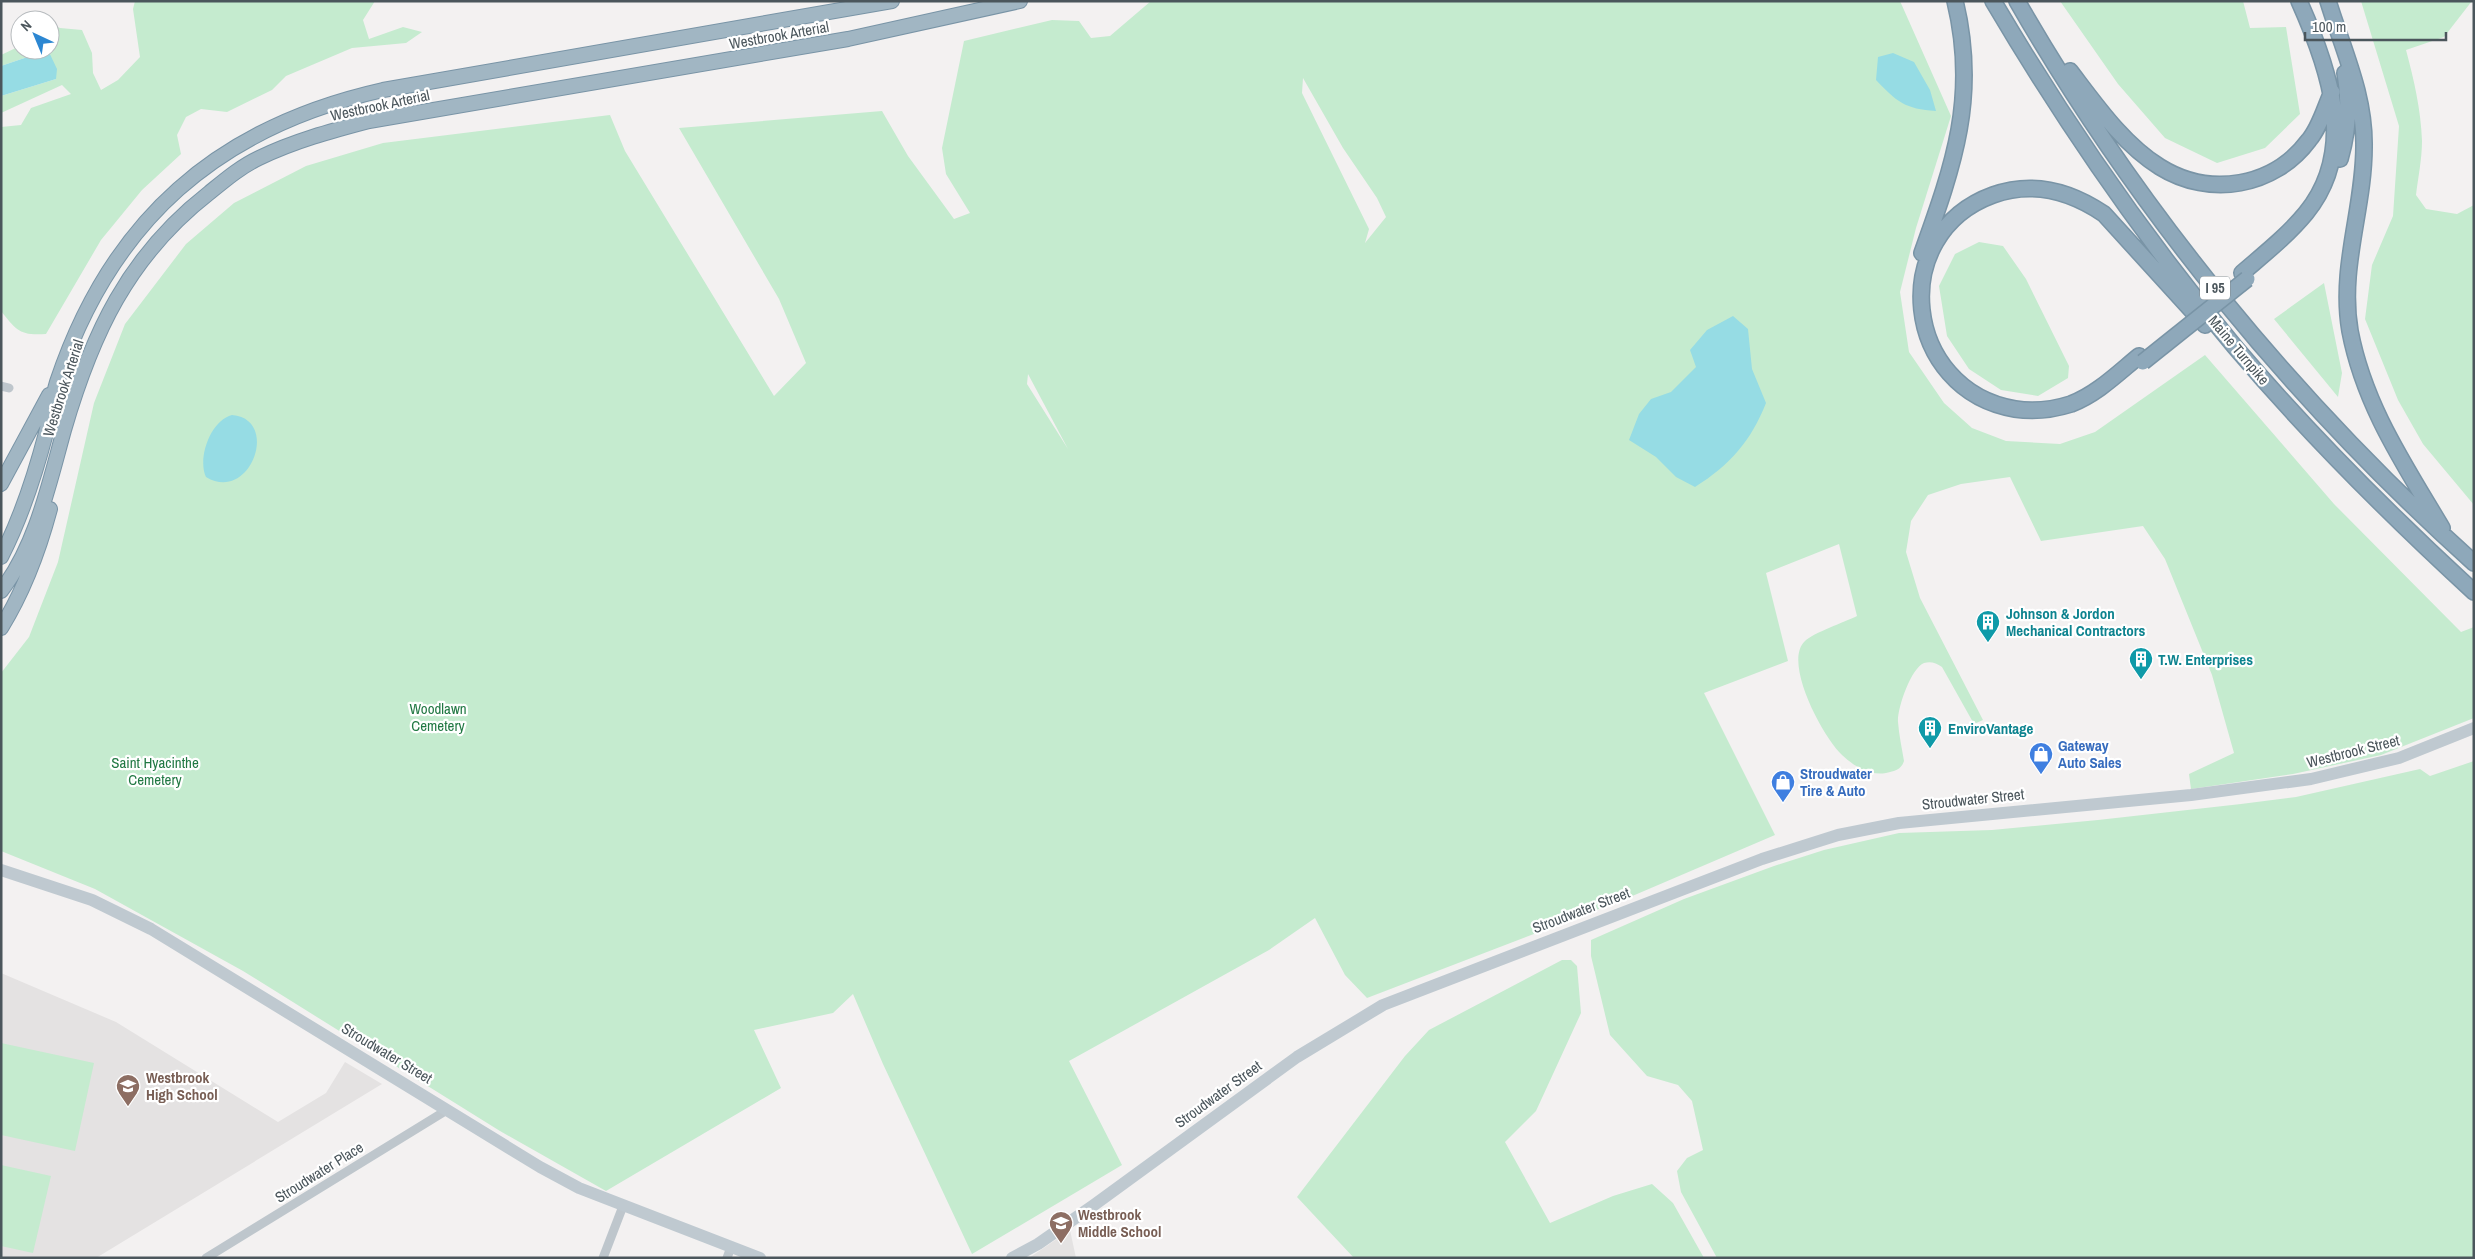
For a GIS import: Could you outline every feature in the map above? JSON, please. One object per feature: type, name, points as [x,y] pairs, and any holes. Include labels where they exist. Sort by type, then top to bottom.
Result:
[{"type":"highway","name":"Westbrook Arterial","points":[[1,557],[22,510],[36,469],[56,384],[94,294],[132,238],[163,204],[206,166],[234,147],[274,125],[306,111],[383,90],[892,1]]},
{"type":"highway","name":"Westbrook Arterial","points":[[1,591],[31,539],[55,468],[86,360],[114,302],[130,276],[150,250],[190,208],[238,170],[258,158],[306,138],[369,121],[848,40],[1020,1]]},
{"type":"highway","points":[[1955,1],[1964,58],[1964,104],[1957,148],[1915,278],[1914,312],[1923,345],[1941,375],[1966,398],[1991,411],[2019,417],[2053,416],[2085,406],[2104,394],[2141,359]]},
{"type":"highway","name":"Maine Turnpike","points":[[1993,1],[2029,62],[2088,153],[2155,246],[2236,348],[2338,461],[2419,542],[2474,592]]},
{"type":"highway","name":"Maine Turnpike","points":[[2018,1],[2047,52],[2098,130],[2216,289],[2346,439],[2474,564]]},
{"type":"highway","points":[[2022,1],[2088,95],[2125,137],[2160,167],[2190,182],[2236,184],[2258,179],[2278,169],[2296,156],[2311,139],[2332,92]]},
{"type":"highway","points":[[2236,348],[2221,343],[2104,214],[2085,201],[2064,192],[2041,188],[2018,189],[1985,198],[1957,216],[1936,243],[1926,264],[1921,286],[1921,309],[1925,331],[1934,352],[1946,370],[1963,386],[1982,399],[2004,407],[2026,410],[2060,407],[2091,394],[2141,359],[2244,276],[2293,229],[2319,192],[2328,171],[2333,149],[2335,127],[2332,92],[2323,61],[2299,1]]},
{"type":"highway","points":[[2328,1],[2354,76],[2364,127],[2363,172],[2347,284],[2350,329],[2355,351],[2368,395],[2387,436],[2452,544]]},
{"type":"highway","points":[[2244,276],[2280,252],[2311,220],[2329,191],[2337,170],[2344,141],[2348,104],[2340,39]]},
{"type":"highway","points":[[1,484],[56,384]]},
{"type":"highway","points":[[1,628],[25,583],[37,552],[50,509],[55,468]]},
{"type":"main road","name":"Westbrook Street","points":[[2236,790],[2311,779],[2380,764],[2474,728]]},
{"type":"main road","name":"Stroudwater Street","points":[[1012,1258],[1038,1244],[1094,1205],[1324,1039],[1383,1005],[1480,966],[1762,859],[1846,833],[1936,819],[2236,790]]},
{"type":"main road","name":"Stroudwater Street","points":[[1,870],[92,900],[150,929],[559,1178],[729,1253],[760,1258]]},
{"type":"street","name":"Stroudwater Place","points":[[206,1258],[447,1110]]},
{"type":"street","points":[[602,1258],[623,1206]]},
{"type":"shaded area","name":"Westbrook High School","points":[[1,973],[116,1022],[278,1122],[326,1093],[345,1062],[382,1084],[96,1258],[1,1258]]},
{"type":"shaded area","name":"Westbrook Middle School","points":[[1070,1230],[1076,1258],[1029,1258]]},
{"type":"green space","points":[[135,1],[375,1],[363,20],[369,39],[403,27],[422,32],[406,43],[352,48],[286,76],[272,90],[227,112],[201,109],[186,117],[177,135],[181,154],[142,190],[101,240],[46,334],[30,334],[24,333],[15,327],[1,311],[1,127],[21,125],[31,108],[71,94],[62,85],[1,113],[1,96],[56,79],[51,60],[60,60],[60,28],[82,30],[92,53],[93,73],[101,90],[118,80],[140,57],[133,9]]},
{"type":"green space","points":[[1151,1],[1900,1],[1951,116],[1916,228],[1900,292],[1909,352],[1944,403],[1972,428],[2006,441],[2060,444],[2095,432],[2205,355],[2334,504],[2461,632],[2474,627],[2474,718],[2381,755],[2293,774],[2191,789],[2189,774],[2234,753],[2212,675],[2165,559],[2143,526],[2041,541],[2010,477],[1961,484],[1928,495],[1911,521],[1906,552],[1920,598],[1983,720],[1974,724],[1942,667],[1929,662],[1924,663],[1914,672],[1910,680],[1898,716],[1904,761],[1901,766],[1895,771],[1880,774],[1868,772],[1852,763],[1834,746],[1816,717],[1802,682],[1799,665],[1799,651],[1805,641],[1822,631],[1857,616],[1839,544],[1766,573],[1788,661],[1704,693],[1775,835],[1630,897],[1367,998],[1345,975],[1315,918],[1269,950],[1069,1061],[1122,1165],[972,1254],[883,1064],[853,994],[833,1013],[754,1030],[781,1088],[606,1191],[500,1131],[243,971],[95,889],[1,851],[1,673],[29,637],[58,562],[94,403],[125,324],[186,244],[234,203],[306,166],[383,143],[610,115],[625,151],[774,396],[806,363],[779,299],[679,128],[882,111],[908,156],[954,219],[970,213],[946,174],[942,148],[964,41],[1052,20],[1079,21],[1091,38],[1110,36]],"holes":[[[1303,78],[1343,148],[1377,198],[1386,217],[1365,243],[1369,229],[1302,93]],[[1028,374],[1068,449],[1027,384]]]},
{"type":"green space","points":[[2060,1],[2243,1],[2250,28],[2286,27],[2300,114],[2265,148],[2217,163],[2165,138],[2118,84]]},
{"type":"green space","points":[[2361,1],[2472,1],[2444,37],[2406,50],[2417,95],[2422,141],[2416,195],[2426,209],[2457,214],[2474,205],[2474,505],[2423,444],[2398,400],[2365,319],[2372,265],[2393,216],[2399,126]]},
{"type":"green space","points":[[10,51],[10,60],[19,60],[1,66],[1,55]]},
{"type":"green space","points":[[1979,242],[2003,246],[2026,279],[2069,366],[2068,378],[2038,396],[2001,390],[1969,369],[1947,336],[1939,286],[1955,254]]},
{"type":"green space","points":[[2324,283],[2342,373],[2338,397],[2274,319]]},
{"type":"green space","points":[[2474,761],[2474,1258],[1717,1258],[1681,1192],[1677,1171],[1687,1158],[1703,1150],[1692,1101],[1678,1085],[1647,1076],[1610,1035],[1591,956],[1591,940],[1684,899],[1824,850],[1899,833],[1992,830],[2296,797],[2420,769],[2430,776]]},
{"type":"green space","points":[[1562,960],[1571,960],[1577,966],[1581,1013],[1536,1111],[1505,1142],[1550,1223],[1613,1196],[1652,1184],[1673,1203],[1704,1258],[1354,1258],[1297,1197],[1405,1056],[1429,1030]]},
{"type":"green space","points":[[1,1043],[94,1063],[75,1151],[1,1135]]},
{"type":"green space","points":[[1,1165],[51,1176],[33,1253],[1,1246]]},
{"type":"water","points":[[1893,53],[1914,62],[1930,90],[1936,111],[1916,108],[1902,103],[1876,80],[1878,57]]},
{"type":"water","points":[[19,60],[53,60],[57,69],[56,79],[1,96],[1,66]]},
{"type":"water","points":[[1733,316],[1748,329],[1752,369],[1766,403],[1754,429],[1738,451],[1719,470],[1695,487],[1676,477],[1656,457],[1629,440],[1639,414],[1651,399],[1671,392],[1696,367],[1690,350],[1707,330]]},
{"type":"water","points":[[232,415],[247,420],[255,430],[257,443],[254,458],[246,470],[236,479],[222,482],[206,477],[203,460],[212,432],[224,418]]},
{"type":"place","name":"Johnson & Jordon Mechanical Contractors","points":[[1988,643]]},
{"type":"place","name":"T.W. Enterprises","points":[[2141,680]]},
{"type":"place","name":"EnviroVantage","points":[[1930,749]]},
{"type":"place","name":"Gateway Auto Sales","points":[[2041,775]]},
{"type":"place","name":"Stroudwater Tire & Auto","points":[[1783,803]]},
{"type":"place","name":"Westbrook High School","points":[[128,1107]]},
{"type":"place","name":"Westbrook Middle School","points":[[1061,1244]]},
{"type":"park label","name":"Woodlawn Cemetery","points":[[438,716]]},
{"type":"park label","name":"Saint Hyacinthe Cemetery","points":[[155,770]]}]
